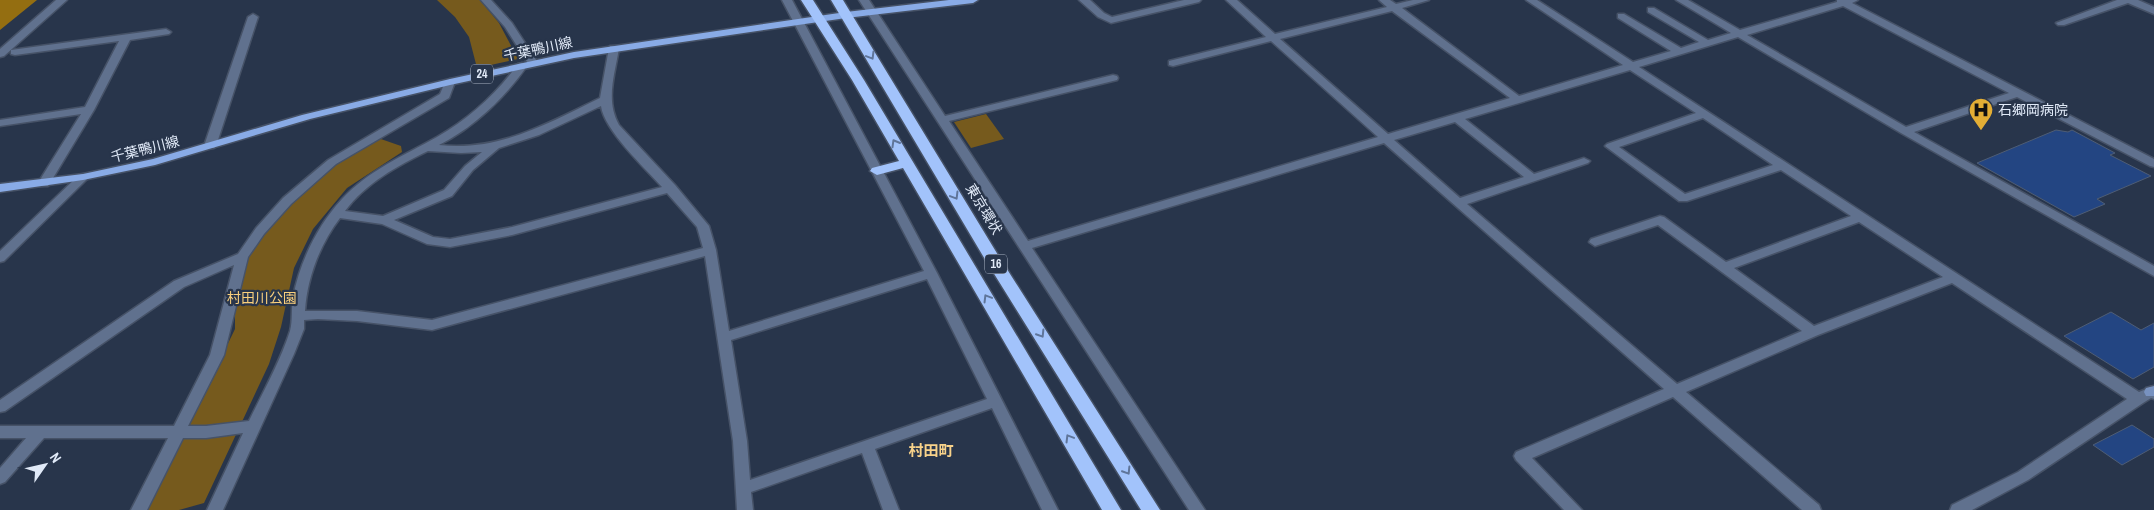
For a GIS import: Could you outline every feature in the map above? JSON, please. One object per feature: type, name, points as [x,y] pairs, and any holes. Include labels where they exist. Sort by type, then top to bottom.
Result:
[{"type":"highway","name":"16","points":[[807,0],[858,80],[1112,510]]},
{"type":"highway","name":"東京環状","points":[[837,0],[992,256],[1151,510]]},
{"type":"highway","points":[[877,171],[907,163]]},
{"type":"main road","name":"千葉鴨川線","points":[[0,188],[83,177],[155,162],[306,118],[527,64],[614,48],[799,21],[973,0]]},
{"type":"street","points":[[0,54],[62,0]]},
{"type":"street","points":[[215,510],[297,329],[299,299],[305,272],[326,228],[346,202],[372,178],[398,161],[442,139],[469,120],[506,88],[527,64],[509,25],[486,0]]},
{"type":"street","points":[[787,0],[931,273],[1050,510]]},
{"type":"street","points":[[864,0],[1197,510]]},
{"type":"street","points":[[1084,0],[1101,15],[1110,20],[1196,0]]},
{"type":"street","points":[[1231,0],[1458,202],[1813,510]]},
{"type":"street","points":[[1384,0],[1516,98]]},
{"type":"street","points":[[1173,63],[1424,0]]},
{"type":"street","points":[[1531,0],[1953,278],[2149,394],[2022,476],[1958,510]]},
{"type":"street","points":[[1681,0],[1905,131],[2154,272]]},
{"type":"street","points":[[2061,23],[2128,0],[2154,11]]},
{"type":"street","points":[[1024,246],[1845,1],[2154,164]]},
{"type":"street","points":[[1651,10],[1706,43]]},
{"type":"street","points":[[1620,16],[1679,51]]},
{"type":"street","points":[[210,146],[253,17]]},
{"type":"street","points":[[14,52],[166,32]]},
{"type":"street","points":[[44,183],[89,110],[126,38]]},
{"type":"street","points":[[614,48],[605,100],[607,113],[614,126],[703,226],[710,250],[740,440],[745,510]]},
{"type":"street","points":[[941,120],[1113,78]]},
{"type":"street","points":[[139,510],[217,355],[242,257],[260,231],[286,201],[332,162],[384,130],[415,116],[445,96],[450,82]]},
{"type":"street","points":[[1905,131],[2018,93]]},
{"type":"street","points":[[426,147],[460,150],[494,147],[520,140],[605,100]]},
{"type":"street","points":[[0,123],[89,110]]},
{"type":"street","points":[[1705,114],[1611,146],[1684,198],[1783,166]]},
{"type":"street","points":[[1456,117],[1532,178]]},
{"type":"street","points":[[384,220],[448,194],[470,168],[494,147]]},
{"type":"street","points":[[1458,202],[1584,161]]},
{"type":"street","points":[[0,258],[83,177]]},
{"type":"street","points":[[336,214],[384,220],[431,241],[450,243],[512,231],[671,188]]},
{"type":"street","points":[[1724,267],[1860,216]]},
{"type":"street","points":[[1595,242],[1660,220],[1813,332]]},
{"type":"street","points":[[298,316],[318,314],[357,316],[432,325],[710,250]]},
{"type":"street","points":[[0,407],[179,284],[242,257]]},
{"type":"street","points":[[724,337],[931,273]]},
{"type":"street","points":[[1569,509],[1521,456],[1813,332],[1953,278]]},
{"type":"street","points":[[744,488],[996,401]]},
{"type":"street","points":[[0,432],[206,432],[253,426]]},
{"type":"street","points":[[0,478],[40,432]]},
{"type":"street","points":[[867,446],[891,510]]},
{"type":"green space","points":[[437,0],[480,0],[499,23],[518,59],[477,68],[469,37],[455,17]]},
{"type":"green space","points":[[986,114],[1004,139],[971,148],[954,122]]},
{"type":"green space","name":"村田川公園","points":[[378,138],[401,146],[402,152],[347,188],[313,229],[294,268],[281,327],[269,364],[204,503],[179,510],[147,510],[235,329],[235,298],[250,250],[282,211],[329,167]]},
{"type":"shaded area","points":[[0,0],[37,0],[0,30]]},
{"type":"building","points":[[2056,130],[2068,132],[2072,130],[2115,153],[2110,155],[2151,176],[2097,199],[2105,204],[2074,217],[1977,163]]},
{"type":"building","points":[[2111,312],[2141,330],[2154,323],[2154,367],[2133,379],[2064,336]]},
{"type":"building","points":[[2132,425],[2154,439],[2154,447],[2122,465],[2093,445]]},
{"type":"place","name":"石郷岡病院","points":[[1981,131]]},
{"type":"district","name":"村田町","points":[[931,450]]}]
